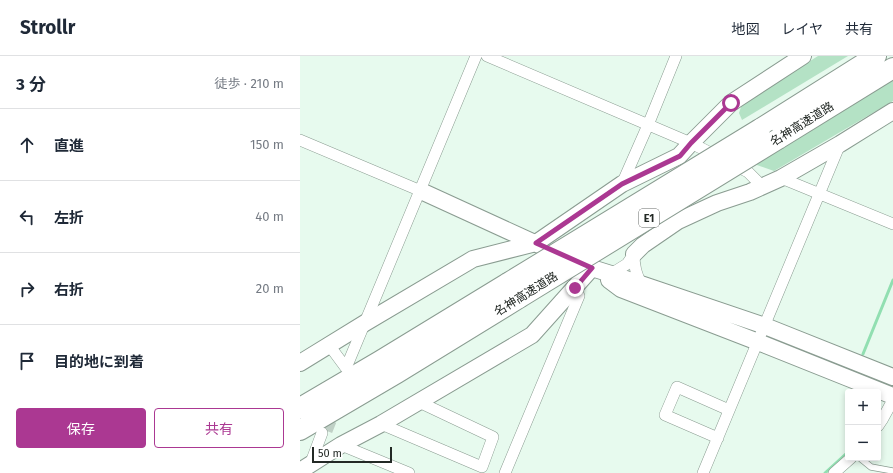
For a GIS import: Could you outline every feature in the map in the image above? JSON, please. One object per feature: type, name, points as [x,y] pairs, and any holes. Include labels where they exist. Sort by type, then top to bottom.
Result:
[{"type":"highway","name":"名神高速道路","points":[[300,430],[397,373],[514,290],[760,129],[876,56]]},
{"type":"highway","name":"名神高速道路","points":[[300,408],[380,361],[514,290],[778,139],[893,68]]},
{"type":"street","points":[[329,345],[350,366],[359,352],[364,322],[421,191],[476,56]]},
{"type":"street","points":[[487,56],[691,143],[748,172],[762,187]]},
{"type":"street","points":[[622,184],[676,56]]},
{"type":"street","points":[[300,363],[364,322],[473,259],[536,243],[622,184],[680,156],[731,103],[803,56]]},
{"type":"street","points":[[611,274],[627,264],[643,245],[678,221],[717,203],[762,187],[781,178],[893,111]]},
{"type":"street","points":[[300,140],[421,191],[593,269],[765,326],[893,377]]},
{"type":"street","points":[[703,473],[840,144]]},
{"type":"street","points":[[781,178],[893,224]]},
{"type":"street","points":[[634,254],[634,267],[642,284]]},
{"type":"street","points":[[306,470],[341,445],[381,424],[532,335],[593,269]]},
{"type":"street","points":[[593,269],[622,289],[893,396]]},
{"type":"street","points":[[505,473],[580,296],[575,288]]},
{"type":"street","points":[[718,438],[665,415],[677,386],[729,410]]},
{"type":"street","points":[[879,425],[893,400]]},
{"type":"street","points":[[381,424],[482,467],[494,437],[431,409],[419,402]]},
{"type":"street","points":[[306,470],[325,432]]},
{"type":"street","points":[[341,445],[410,473]]},
{"type":"street","points":[[834,473],[848,461]]},
{"type":"lane","points":[[864,461],[871,467],[893,471]]},
{"type":"green space","points":[[818,56],[848,56],[742,120],[739,113],[742,104]]},
{"type":"green space","points":[[893,78],[893,101],[774,171],[754,164]]},
{"type":"waterway","points":[[863,354],[893,280]]},
{"type":"waterway","points":[[825,473],[845,455]]},
{"type":"tunnel","points":[[327,431],[335,411]]},
{"type":"route","points":[[575,288],[592,268],[536,243],[622,184],[680,156],[731,103]]}]
